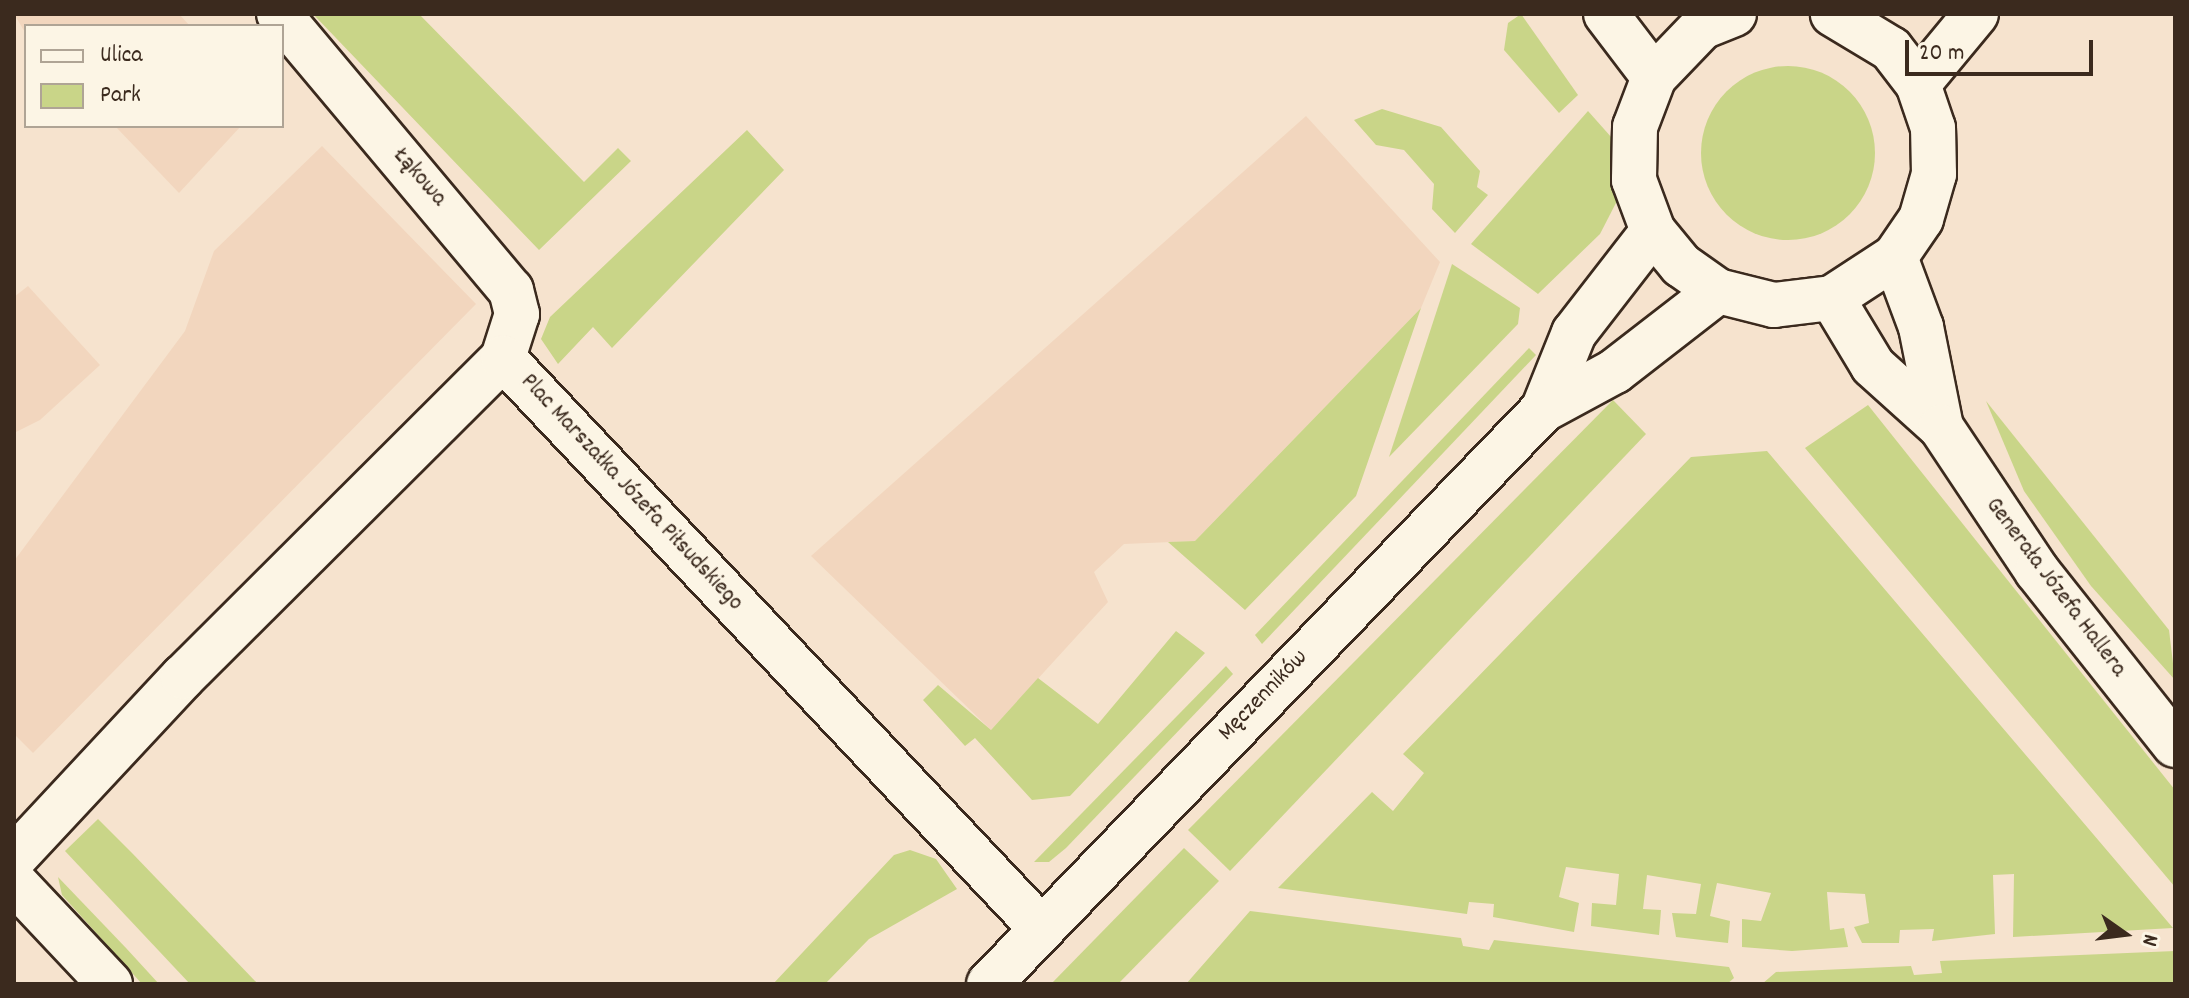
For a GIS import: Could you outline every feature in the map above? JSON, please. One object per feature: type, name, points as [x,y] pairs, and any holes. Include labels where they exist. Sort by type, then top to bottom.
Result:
[{"type":"street","name":"Łąkowa","points":[[279,14],[511,290],[517,314],[503,358]]},
{"type":"street","points":[[1606,14],[1654,77]]},
{"type":"street","points":[[1918,84],[1976,14]]},
{"type":"street","points":[[1708,18],[1654,77],[1635,127],[1634,180],[1653,231],[1681,265],[1718,291],[1774,305],[1832,298],[1895,257],[1921,219],[1934,174],[1933,128],[1918,84],[1891,49],[1852,17]]},
{"type":"street","name":"Męczenników","points":[[1543,410],[1574,333],[1653,231]]},
{"type":"street","name":"Generała Józefa Hallera","points":[[1895,257],[1921,327],[1941,427]]},
{"type":"street","name":"Męczenników","points":[[989,984],[1040,927],[1543,410],[1615,371],[1718,291]]},
{"type":"street","name":"Generała Józefa Hallera","points":[[1832,298],[1873,366],[1941,427],[2037,571],[2175,745]]},
{"type":"street","name":"Plac Marszałka Józefa Piłsudskiego","points":[[14,858],[183,677],[503,358],[1040,927]]},
{"type":"street","points":[[14,882],[110,984]]},
{"type":"shaded area","points":[[14,14],[179,14],[188,24],[24,24],[24,31]]},
{"type":"shaded area","points":[[1306,116],[1440,262],[1421,308],[1195,541],[1124,544],[1094,572],[1108,602],[991,730],[811,556]]},
{"type":"shaded area","points":[[117,128],[239,128],[179,193]]},
{"type":"shaded area","points":[[322,146],[476,304],[33,753],[14,734],[14,561],[185,331],[214,251]]},
{"type":"shaded area","points":[[28,286],[100,365],[40,420],[14,433],[14,297]]},
{"type":"green space","points":[[313,14],[419,14],[584,182],[618,148],[631,161],[539,250]]},
{"type":"green space","points":[[1521,14],[1578,95],[1559,113],[1504,50],[1508,23]]},
{"type":"green space","points":[[1788,66],[1821,72],[1850,91],[1869,120],[1875,153],[1869,186],[1850,215],[1821,234],[1788,240],[1755,234],[1726,215],[1707,186],[1701,153],[1707,120],[1726,91],[1755,72]]},
{"type":"green space","points":[[1382,109],[1441,127],[1480,171],[1477,187],[1488,195],[1455,233],[1432,209],[1434,184],[1404,150],[1376,145],[1354,120]]},
{"type":"green space","points":[[1588,111],[1620,147],[1618,199],[1600,234],[1538,294],[1471,244]]},
{"type":"green space","points":[[747,130],[784,170],[612,348],[593,327],[558,364],[541,339],[550,317]]},
{"type":"green space","points":[[1452,264],[1520,308],[1518,324],[1389,457]]},
{"type":"green space","points":[[1421,308],[1356,496],[1245,610],[1168,542],[1195,541]]},
{"type":"green space","points":[[1529,348],[1536,355],[1262,644],[1255,635]]},
{"type":"green space","points":[[1613,400],[1646,434],[1230,871],[1188,830]]},
{"type":"green space","points":[[1986,401],[2169,630],[2175,680],[2091,586],[2024,491]]},
{"type":"green space","points":[[1868,405],[2175,790],[2175,887],[1805,448]]},
{"type":"green space","points":[[1767,451],[2173,928],[2013,937],[2014,874],[1993,875],[1995,934],[1932,941],[1934,929],[1900,930],[1899,943],[1862,943],[1854,927],[1869,923],[1865,894],[1827,892],[1830,930],[1844,928],[1848,947],[1792,951],[1742,947],[1742,919],[1761,921],[1771,893],[1717,883],[1710,916],[1730,921],[1728,943],[1676,937],[1672,913],[1696,914],[1701,884],[1647,875],[1643,909],[1661,910],[1659,935],[1591,926],[1592,903],[1616,905],[1619,874],[1566,867],[1559,897],[1579,903],[1574,932],[1493,917],[1494,904],[1469,902],[1467,914],[1278,888],[1372,792],[1393,811],[1424,773],[1403,754],[1691,457]]},
{"type":"green space","points":[[1176,631],[1205,653],[1070,796],[1032,800],[975,738],[965,746],[923,700],[938,685],[991,730],[1038,678],[1098,724]]},
{"type":"green space","points":[[1226,666],[1233,674],[1066,848],[1049,862],[1034,862]]},
{"type":"green space","points":[[98,819],[258,984],[190,984],[65,851]]},
{"type":"green space","points":[[1184,848],[1219,881],[1118,984],[1051,984]]},
{"type":"green space","points":[[910,850],[936,859],[957,889],[869,939],[825,984],[773,984],[894,855]]},
{"type":"green space","points":[[58,877],[159,984],[142,984],[62,895]]},
{"type":"green space","points":[[1250,911],[1461,938],[1463,946],[1489,950],[1494,940],[1729,967],[1734,978],[1727,984],[1186,984]]},
{"type":"green space","points":[[2175,951],[2175,984],[1762,984],[1776,972],[1911,966],[1914,975],[1942,973],[1940,961]]}]
